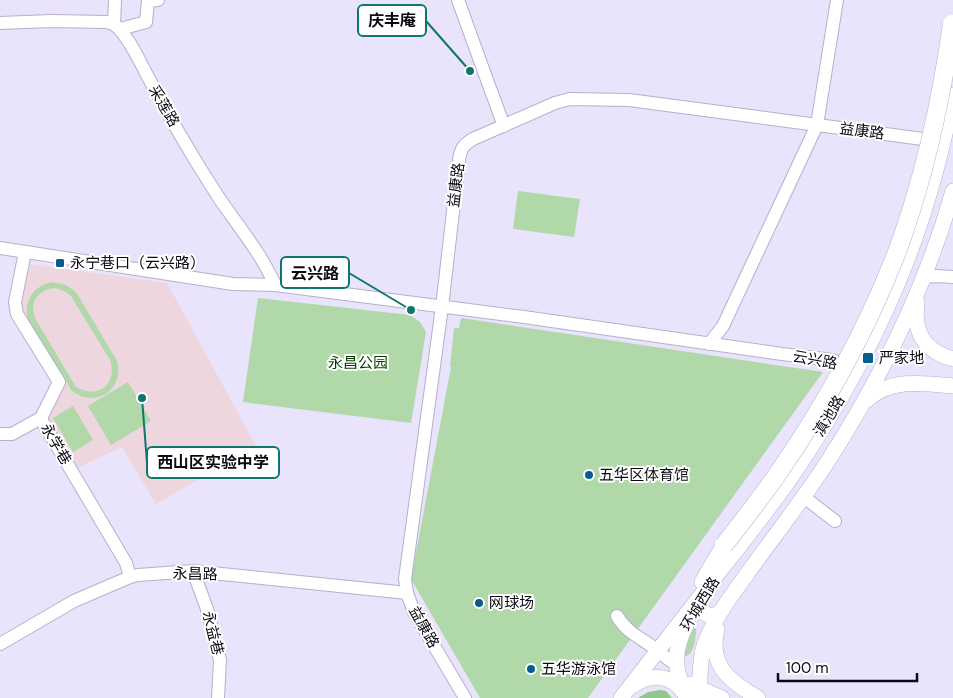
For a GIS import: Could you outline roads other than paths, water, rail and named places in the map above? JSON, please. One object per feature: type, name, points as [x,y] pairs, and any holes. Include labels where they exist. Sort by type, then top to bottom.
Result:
[{"type":"highway","points":[[724,545],[769,486],[810,425],[853,348],[886,277],[908,220],[927,154],[943,82],[952,24]]},
{"type":"main road","name":"滇池路","points":[[696,604],[785,486],[811,447],[856,370],[909,255],[943,142],[953,95]]},
{"type":"main road","name":"滇池路","points":[[696,694],[704,647],[722,610],[830,459],[887,357],[924,277],[953,191]]},
{"type":"main road","points":[[924,277],[916,309],[918,330],[928,346],[940,355],[953,359]]},
{"type":"main road","points":[[857,413],[873,395],[889,387],[917,384],[953,385],[951,380],[953,374]]},
{"type":"main road","points":[[623,696],[658,651],[679,631],[696,604],[705,577],[724,545]]},
{"type":"main road","points":[[679,631],[698,584],[724,545]]},
{"type":"main road","points":[[735,591],[718,627],[714,651],[719,665],[728,677],[758,698]]},
{"type":"main road","points":[[696,604],[700,603],[702,611],[709,615],[716,615],[722,610]]},
{"type":"main road","name":"环城西路","points":[[679,631],[676,665],[680,680],[686,691],[722,698]]},
{"type":"main road","points":[[623,696],[638,682],[659,676],[672,681],[681,689],[686,698]]},
{"type":"main road","points":[[653,677],[664,676],[680,680]]},
{"type":"street","points":[[115,0],[117,27]]},
{"type":"street","points":[[0,23],[51,21],[106,22],[117,27],[146,22],[148,1],[158,0]]},
{"type":"street","points":[[458,0],[504,126]]},
{"type":"street","points":[[709,344],[722,326],[818,125],[837,0]]},
{"type":"street","name":"采莲路","points":[[117,27],[128,41],[207,180],[264,263],[275,284]]},
{"type":"street","name":"益康路","points":[[465,698],[414,612],[407,593],[406,579],[461,151],[464,144],[570,99],[629,100],[943,142]]},
{"type":"street","name":"云兴路","points":[[0,248],[233,284],[275,284],[348,293],[832,360],[856,370]]},
{"type":"street","name":"永学巷","points":[[25,252],[15,302],[17,314],[59,382],[41,418],[126,563],[130,577]]},
{"type":"street","points":[[924,277],[953,277]]},
{"type":"street","points":[[0,434],[12,434],[41,418]]},
{"type":"street","points":[[804,497],[835,521]]},
{"type":"street","name":"永昌路","points":[[0,644],[74,601],[138,575],[193,571],[407,593]]},
{"type":"street","name":"永益巷","points":[[193,571],[207,609],[220,660],[218,698]]},
{"type":"street","points":[[617,616],[621,624],[630,633],[676,665]]},
{"type":"place","name":"庆丰庵","points":[[470,71]]},
{"type":"place","name":"永宁巷口（云兴路）","points":[[60,263]]},
{"type":"place","name":"云兴路","points":[[411,310]]},
{"type":"place","name":"严家地","points":[[868,358]]},
{"type":"place","name":"西山区实验中学","points":[[142,398]]},
{"type":"place","name":"五华区体育馆","points":[[589,475]]},
{"type":"place","name":"网球场","points":[[479,603]]},
{"type":"place","name":"五华游泳馆","points":[[531,669]]},
{"type":"park label","name":"永昌公园","points":[[358,363]]}]
